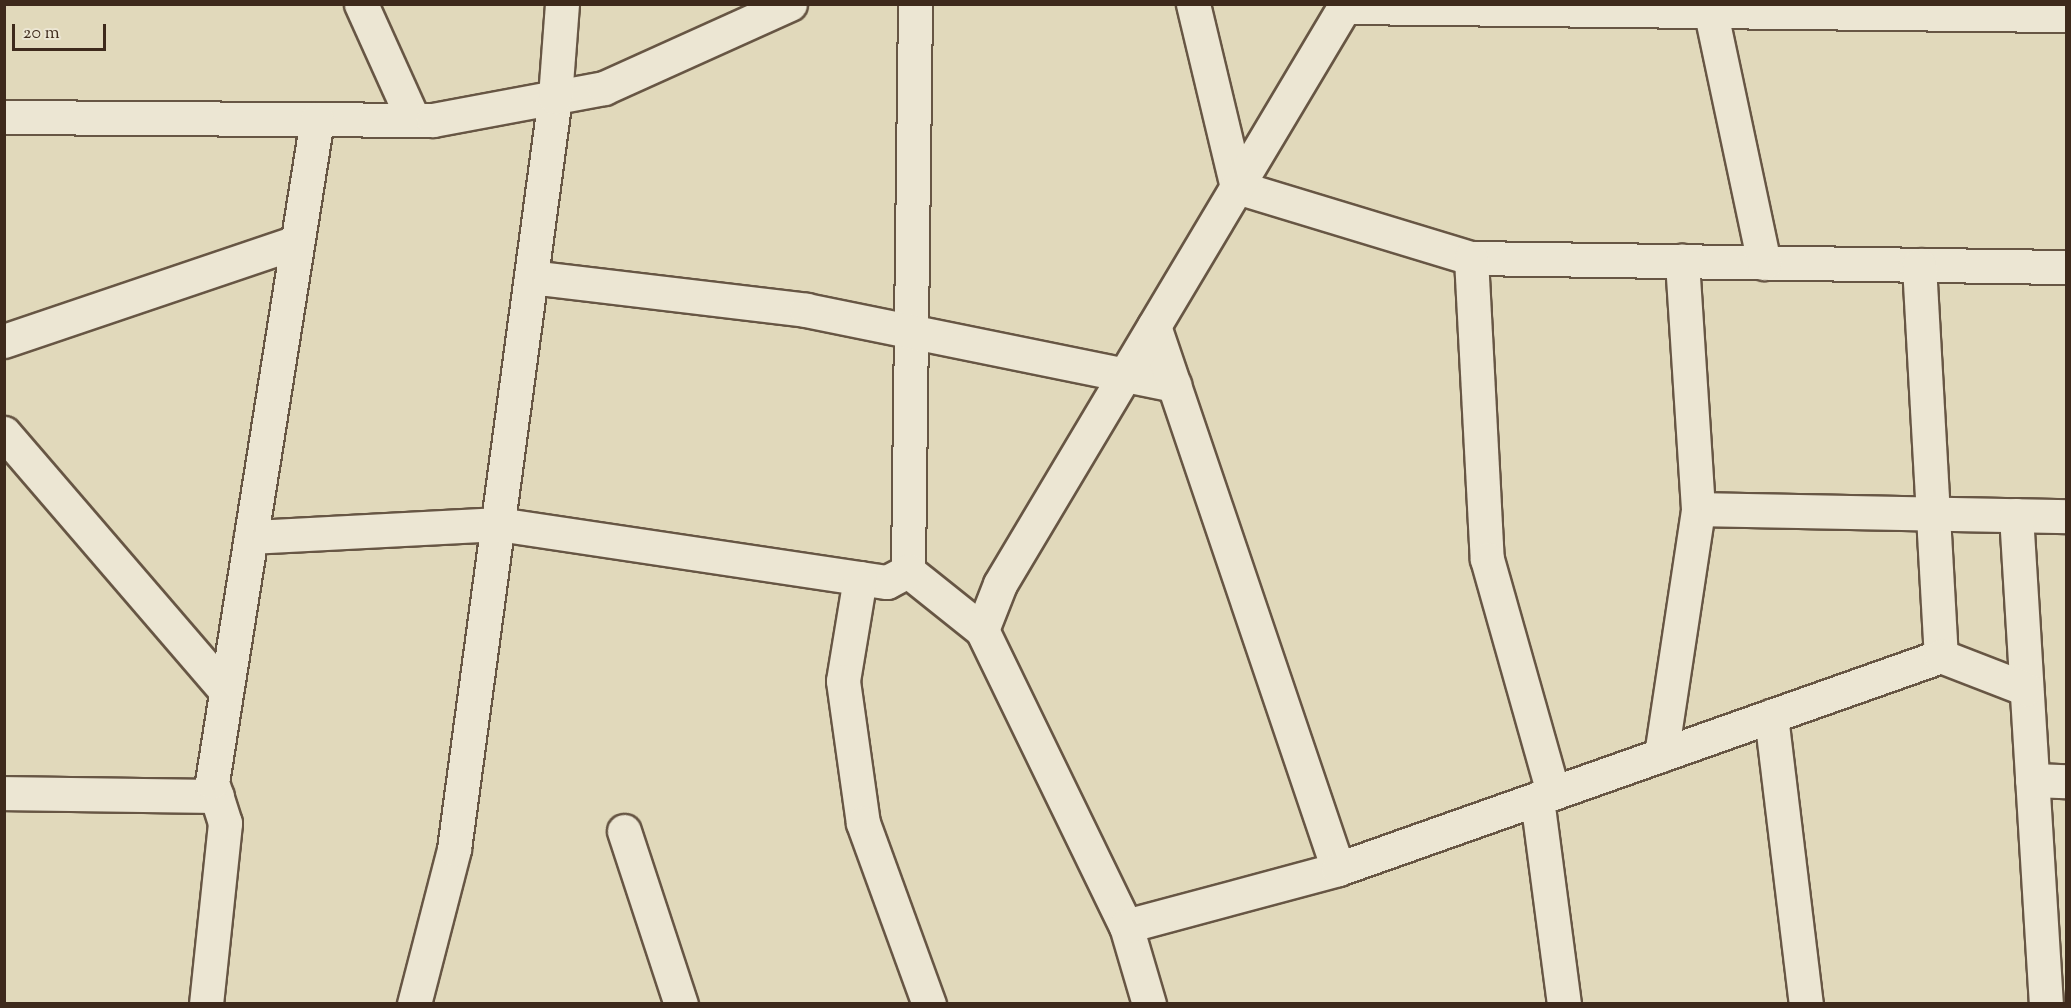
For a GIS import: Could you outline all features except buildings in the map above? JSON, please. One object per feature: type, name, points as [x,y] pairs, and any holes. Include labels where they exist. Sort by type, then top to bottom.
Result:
[{"type":"street","points":[[361,4],[413,120]]},
{"type":"street","points":[[414,1004],[454,849],[555,97],[562,4]]},
{"type":"street","points":[[4,117],[433,120],[604,88],[790,4]]},
{"type":"street","points":[[908,571],[915,4]]},
{"type":"street","points":[[1193,4],[1237,187]]},
{"type":"street","points":[[982,630],[1000,584],[1346,6],[1710,8],[2067,15]]},
{"type":"street","points":[[1710,8],[1764,263]]},
{"type":"street","points":[[206,1004],[225,823],[212,782],[317,119]]},
{"type":"street","points":[[1237,187],[1472,258],[2067,267]]},
{"type":"street","points":[[4,341],[297,242]]},
{"type":"street","points":[[1472,258],[1487,559],[1545,796],[1564,1004]]},
{"type":"street","points":[[1661,755],[1698,509],[1682,261]]},
{"type":"street","points":[[1919,265],[1941,656]]},
{"type":"street","points":[[531,277],[806,310],[1174,385]]},
{"type":"street","points":[[1154,326],[1338,869]]},
{"type":"street","points":[[4,433],[226,691]]},
{"type":"street","points":[[1698,509],[2067,516]]},
{"type":"street","points":[[2016,515],[2046,1004]]},
{"type":"street","points":[[250,537],[498,524],[887,582],[908,571]]},
{"type":"street","points":[[908,571],[982,630],[1126,926],[1149,1004]]},
{"type":"street","points":[[860,578],[843,681],[863,823],[929,1004]]},
{"type":"street","points":[[1126,926],[1338,869],[1941,656],[2026,689]]},
{"type":"street","points":[[1771,716],[1806,1004]]},
{"type":"street","points":[[2032,780],[2067,781]]},
{"type":"street","points":[[4,793],[216,796]]},
{"type":"street","points":[[624,831],[681,1004]]}]
